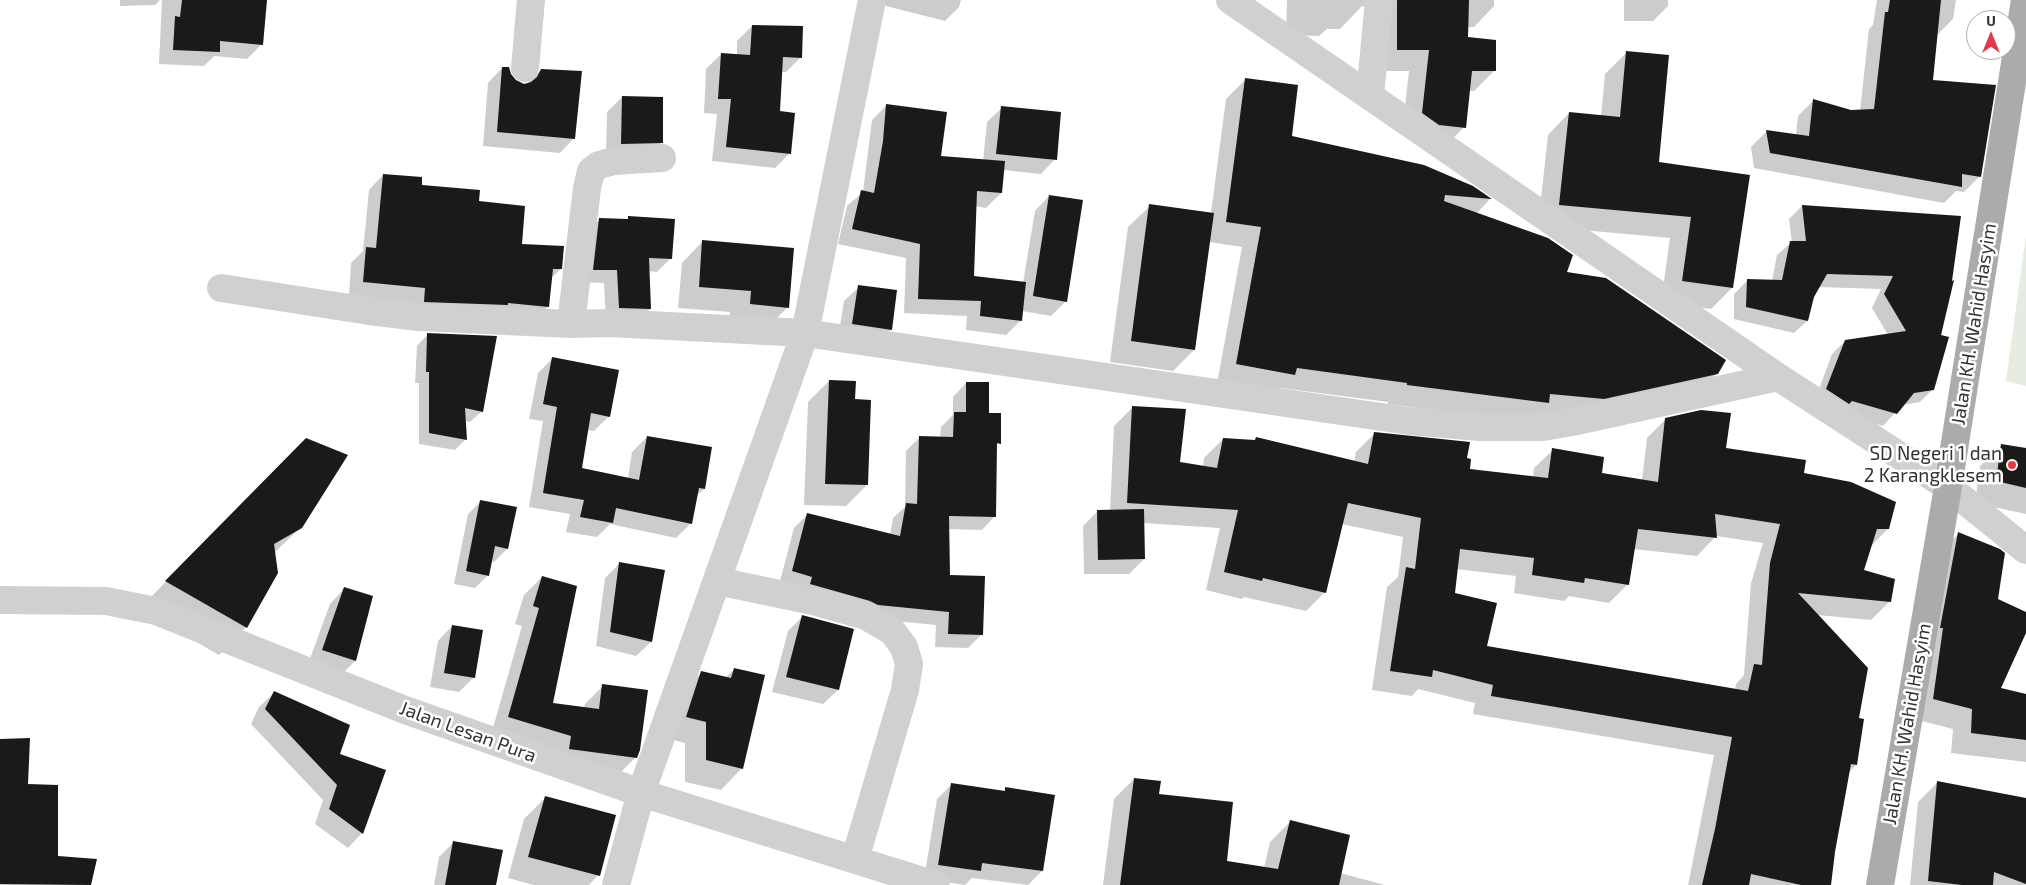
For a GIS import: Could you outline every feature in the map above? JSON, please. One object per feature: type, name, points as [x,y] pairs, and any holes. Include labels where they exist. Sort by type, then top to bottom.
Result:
[{"type":"main road","name":"Jalan KH. Wahid Hasyim","points":[[1880,885],[1948,487],[2025,0]]},
{"type":"street","points":[[526,68],[530,0]]},
{"type":"street","points":[[616,885],[641,793],[805,333],[872,0]]},
{"type":"street","points":[[1230,0],[1778,377],[1948,487],[2026,550]]},
{"type":"street","points":[[1370,96],[1379,0]]},
{"type":"street","points":[[571,324],[587,188],[591,171],[598,165],[614,162],[662,158]]},
{"type":"street","points":[[221,288],[419,317],[571,324],[610,323],[805,333],[1409,421],[1480,427],[1543,427],[1778,377]]},
{"type":"street","points":[[717,581],[813,601],[866,616],[892,631],[904,647],[909,664],[905,690],[856,859]]},
{"type":"street","name":"Jalan Lesan Pura","points":[[0,600],[106,601],[156,611],[405,710],[641,793],[856,859],[899,879],[936,885]]},
{"type":"shaded area","points":[[2026,235],[2026,386],[2006,381]]},
{"type":"building","points":[[182,0],[267,0],[263,45],[220,41],[220,52],[173,50],[175,16],[180,17]]},
{"type":"building","points":[[1397,0],[1469,0],[1468,37],[1496,40],[1496,71],[1472,71],[1466,128],[1439,125],[1422,113],[1429,50],[1397,50]]},
{"type":"building","points":[[1890,0],[1941,0],[1933,80],[1996,85],[1981,177],[1962,174],[1962,187],[1770,153],[1766,130],[1809,136],[1813,99],[1851,110],[1874,109],[1885,12],[1888,12]]},
{"type":"building","points":[[752,25],[803,26],[802,58],[783,57],[780,111],[795,113],[791,154],[726,147],[731,99],[718,99],[721,53],[750,55]]},
{"type":"building","points":[[1626,51],[1669,55],[1659,162],[1750,175],[1733,288],[1682,281],[1691,217],[1559,205],[1569,112],[1620,117]]},
{"type":"building","points":[[502,67],[509,67],[511,74],[516,80],[524,84],[531,82],[537,77],[541,69],[582,71],[575,139],[497,132]]},
{"type":"building","points":[[1245,78],[1298,85],[1292,136],[1424,165],[1473,186],[1492,199],[1445,195],[1444,201],[1548,238],[1573,255],[1567,272],[1606,278],[1726,360],[1718,374],[1604,399],[1550,394],[1549,403],[1407,385],[1407,383],[1297,368],[1295,375],[1236,364],[1261,227],[1226,222]]},
{"type":"building","points":[[622,96],[663,97],[663,143],[621,144]]},
{"type":"building","points":[[886,104],[947,112],[941,156],[1005,161],[1002,193],[977,191],[974,276],[1026,282],[1022,321],[980,316],[981,301],[918,299],[920,244],[852,229],[861,190],[874,193],[883,141]]},
{"type":"building","points":[[1001,106],[1061,112],[1057,160],[996,154]]},
{"type":"building","points":[[383,174],[422,177],[422,185],[480,190],[479,201],[525,206],[522,244],[564,246],[562,269],[553,269],[549,307],[508,303],[508,305],[424,302],[425,288],[363,282],[366,247],[376,248]]},
{"type":"building","points":[[1049,195],[1083,200],[1067,302],[1033,296]]},
{"type":"building","points":[[1149,204],[1214,213],[1195,350],[1131,341]]},
{"type":"building","points":[[1802,205],[1961,216],[1952,281],[1954,280],[1941,335],[1949,337],[1934,390],[1914,393],[1897,414],[1852,401],[1849,404],[1826,389],[1845,340],[1906,331],[1884,294],[1893,276],[1827,274],[1814,297],[1808,321],[1746,307],[1747,279],[1782,280],[1790,241],[1806,241]]},
{"type":"building","points":[[628,216],[675,219],[672,259],[649,258],[651,309],[619,308],[617,270],[593,270],[599,218],[628,219]]},
{"type":"building","points":[[702,240],[794,248],[789,308],[750,304],[751,291],[699,287]]},
{"type":"building","points":[[858,285],[897,290],[892,330],[852,324]]},
{"type":"building","points":[[427,333],[497,336],[483,412],[465,408],[467,440],[429,433],[429,372],[426,372]]},
{"type":"building","points":[[552,357],[619,370],[610,417],[591,413],[582,468],[639,480],[647,436],[712,447],[705,489],[699,488],[692,524],[616,508],[613,523],[580,517],[584,500],[543,493],[557,407],[543,404]]},
{"type":"building","points":[[829,380],[856,381],[855,399],[871,400],[868,485],[825,484]]},
{"type":"building","points":[[966,382],[989,382],[989,413],[1001,413],[1001,444],[997,443],[996,517],[949,516],[950,575],[985,576],[983,635],[948,634],[949,612],[878,605],[810,584],[812,577],[792,571],[807,513],[900,536],[906,503],[917,504],[919,436],[953,437],[954,412],[966,412]]},
{"type":"building","points":[[1132,406],[1186,409],[1180,462],[1217,468],[1223,438],[1255,440],[1256,437],[1368,464],[1374,432],[1470,442],[1467,458],[1471,459],[1470,469],[1548,478],[1552,448],[1604,457],[1602,473],[1658,482],[1665,418],[1701,410],[1731,413],[1726,448],[1806,460],[1804,473],[1851,482],[1896,502],[1889,529],[1877,529],[1864,570],[1895,579],[1891,602],[1798,593],[1868,668],[1859,718],[1864,719],[1857,765],[1851,764],[1831,885],[1801,885],[1751,874],[1749,885],[1702,885],[1715,829],[1732,737],[1491,696],[1493,685],[1433,670],[1432,677],[1390,671],[1406,567],[1415,569],[1421,518],[1348,503],[1326,593],[1263,578],[1262,581],[1224,572],[1238,510],[1127,503]],"holes":[[[1715,514],[1780,524],[1770,563],[1762,665],[1754,664],[1748,691],[1487,646],[1497,603],[1455,593],[1460,549],[1534,558],[1532,575],[1584,583],[1585,578],[1629,585],[1638,529],[1717,538]]]},
{"type":"building","points":[[306,438],[348,455],[302,528],[274,544],[278,573],[247,628],[165,581]]},
{"type":"building","name":"SD Negeri 1 dan 2 Karangklesem","points":[[2001,444],[2026,448],[2026,488],[1996,481]]},
{"type":"building","points":[[480,500],[517,507],[508,549],[495,546],[489,576],[466,571]]},
{"type":"building","points":[[1144,509],[1145,559],[1098,560],[1097,510]]},
{"type":"building","points":[[1958,532],[2000,549],[2005,553],[1998,599],[2026,612],[2026,633],[2001,688],[2026,694],[2026,740],[1971,733],[1972,709],[1933,699],[1943,628],[1940,628]]},
{"type":"building","points":[[619,562],[665,570],[652,642],[610,632]]},
{"type":"building","points":[[542,576],[577,586],[553,703],[599,709],[602,684],[648,690],[640,750],[637,758],[569,749],[571,736],[508,717],[539,608],[533,606]]},
{"type":"building","points":[[344,587],[373,596],[356,661],[322,650]]},
{"type":"building","points":[[802,615],[854,629],[839,690],[786,677]]},
{"type":"building","points":[[452,625],[483,630],[475,678],[444,673]]},
{"type":"building","points":[[734,668],[765,675],[743,769],[706,760],[706,722],[686,717],[701,671],[731,678]]},
{"type":"building","points":[[274,691],[350,725],[340,754],[386,770],[363,834],[329,809],[337,785],[265,709]]},
{"type":"building","points":[[30,738],[28,784],[58,785],[58,856],[97,859],[91,885],[0,884],[0,739]]},
{"type":"building","points":[[1134,778],[1161,781],[1159,794],[1233,802],[1227,861],[1278,869],[1290,820],[1350,835],[1339,885],[1120,885]]},
{"type":"building","points":[[1937,781],[2026,798],[2026,884],[1994,872],[1993,885],[1962,885],[1928,881]]},
{"type":"building","points":[[951,783],[1005,791],[1005,787],[1055,795],[1043,871],[982,863],[981,871],[938,865]]},
{"type":"building","points":[[545,796],[616,815],[600,876],[528,857]]},
{"type":"building","points":[[453,841],[503,850],[496,885],[445,885]]},
{"type":"place","name":"SD Negeri 1 dan 2 Karangklesem","points":[[2012,465]]}]
